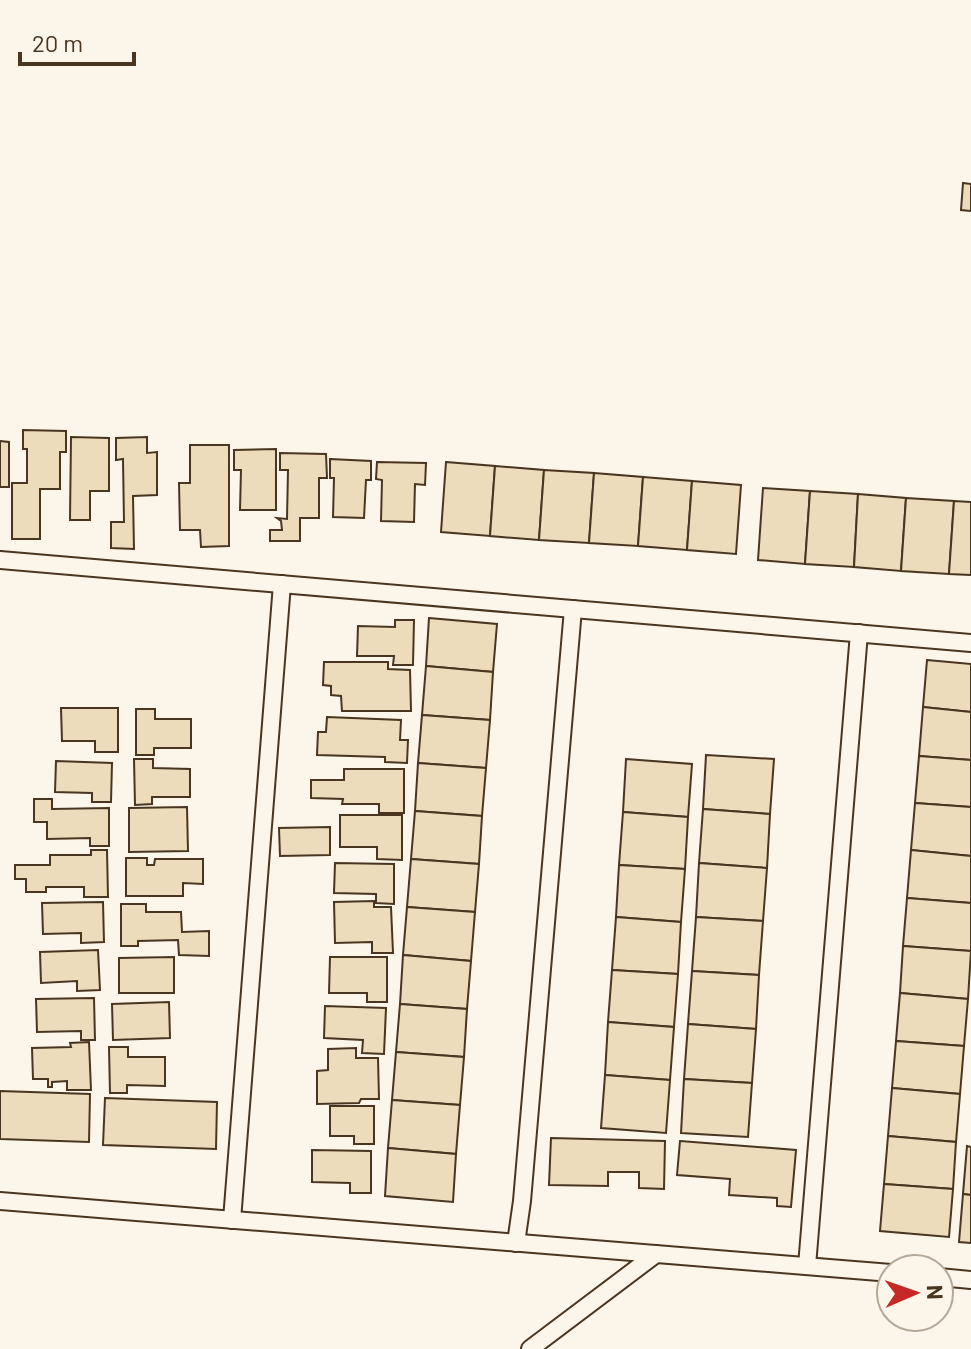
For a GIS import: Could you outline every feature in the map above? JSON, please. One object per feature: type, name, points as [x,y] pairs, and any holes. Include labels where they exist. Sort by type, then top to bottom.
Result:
[{"type":"lane","points":[[0,560],[971,643]]},
{"type":"lane","points":[[232,1220],[282,584]]},
{"type":"lane","points":[[516,1243],[573,609]]},
{"type":"lane","points":[[807,1266],[859,633]]},
{"type":"lane","points":[[0,1201],[875,1272]]},
{"type":"lane","points":[[530,1349],[656,1254]]},
{"type":"building","points":[[963,183],[971,184],[971,211],[961,210]]},
{"type":"building","points":[[23,430],[66,431],[66,452],[60,452],[60,489],[40,489],[40,539],[12,539],[12,483],[27,483],[27,449],[23,449]]},
{"type":"building","points":[[71,437],[109,438],[109,491],[90,491],[90,520],[70,520]]},
{"type":"building","points":[[147,437],[147,453],[157,452],[157,495],[133,496],[134,549],[111,548],[111,522],[124,522],[123,459],[116,460],[116,438]]},
{"type":"building","points":[[0,441],[9,442],[9,487],[0,487]]},
{"type":"building","points":[[190,445],[229,445],[229,546],[201,547],[200,530],[180,530],[179,483],[190,483]]},
{"type":"building","points":[[276,449],[276,510],[240,510],[241,470],[234,470],[234,450]]},
{"type":"building","points":[[280,453],[326,454],[327,478],[319,478],[319,518],[300,518],[300,541],[270,541],[270,530],[282,530],[281,521],[277,518],[287,519],[288,470],[280,470]]},
{"type":"building","points":[[330,459],[371,461],[371,480],[366,480],[364,518],[333,517],[334,478],[330,478]]},
{"type":"building","points":[[377,462],[426,463],[425,485],[415,484],[414,522],[381,521],[382,480],[376,479]]},
{"type":"building","points":[[446,462],[495,466],[490,536],[441,532]]},
{"type":"building","points":[[495,466],[544,470],[539,540],[490,536]]},
{"type":"building","points":[[544,470],[594,473],[589,543],[539,540]]},
{"type":"building","points":[[594,473],[643,477],[638,546],[589,543]]},
{"type":"building","points":[[643,477],[692,481],[687,550],[638,546]]},
{"type":"building","points":[[692,481],[741,485],[736,554],[687,550]]},
{"type":"building","points":[[763,488],[810,491],[805,564],[758,560]]},
{"type":"building","points":[[810,491],[858,494],[854,567],[805,564]]},
{"type":"building","points":[[858,494],[906,498],[901,571],[854,567]]},
{"type":"building","points":[[906,498],[954,501],[949,574],[901,571]]},
{"type":"building","points":[[954,501],[971,502],[971,575],[949,574]]},
{"type":"building","points":[[429,618],[497,624],[493,672],[426,666]]},
{"type":"building","points":[[395,620],[414,620],[413,665],[393,665],[394,656],[357,656],[358,626],[395,627]]},
{"type":"building","points":[[927,660],[971,664],[971,712],[923,707]]},
{"type":"building","points":[[324,662],[388,662],[388,669],[410,670],[411,711],[342,711],[341,696],[331,695],[331,686],[323,685]]},
{"type":"building","points":[[426,666],[493,672],[490,720],[422,715]]},
{"type":"building","points":[[923,707],[971,712],[971,760],[919,756]]},
{"type":"building","points":[[61,708],[118,708],[118,752],[95,752],[95,741],[62,741]]},
{"type":"building","points":[[136,709],[155,709],[155,719],[191,719],[191,748],[154,748],[154,755],[136,755]]},
{"type":"building","points":[[422,715],[490,720],[486,768],[418,763]]},
{"type":"building","points":[[327,717],[401,720],[400,740],[408,740],[407,763],[385,762],[385,757],[317,755],[318,732],[326,732]]},
{"type":"building","points":[[706,755],[774,759],[770,814],[703,809]]},
{"type":"building","points":[[919,756],[971,760],[971,807],[915,803]]},
{"type":"building","points":[[134,759],[153,759],[153,768],[190,769],[190,797],[152,797],[152,804],[135,805]]},
{"type":"building","points":[[626,759],[692,764],[688,817],[623,812]]},
{"type":"building","points":[[56,761],[112,763],[111,802],[92,802],[92,793],[55,792]]},
{"type":"building","points":[[418,763],[486,768],[482,816],[415,811]]},
{"type":"building","points":[[344,769],[404,769],[404,813],[379,813],[379,804],[342,804],[343,799],[311,798],[311,780],[344,780]]},
{"type":"building","points":[[34,799],[52,799],[52,809],[109,808],[109,846],[90,846],[90,838],[47,839],[47,822],[34,822]]},
{"type":"building","points":[[915,803],[971,807],[971,856],[911,850]]},
{"type":"building","points":[[187,807],[188,851],[129,852],[129,808]]},
{"type":"building","points":[[703,809],[770,814],[767,868],[699,863]]},
{"type":"building","points":[[415,811],[482,816],[479,864],[411,859]]},
{"type":"building","points":[[623,812],[688,817],[685,869],[619,865]]},
{"type":"building","points":[[340,815],[402,815],[402,860],[377,859],[377,847],[340,847]]},
{"type":"building","points":[[330,827],[330,855],[280,856],[279,828]]},
{"type":"building","points":[[91,850],[107,850],[108,897],[84,897],[84,887],[46,887],[46,892],[26,892],[26,879],[15,879],[15,865],[50,865],[50,855],[91,855]]},
{"type":"building","points":[[911,850],[971,856],[971,903],[907,898]]},
{"type":"building","points":[[126,858],[147,858],[147,865],[154,865],[155,859],[203,859],[203,884],[183,883],[183,896],[126,896]]},
{"type":"building","points":[[411,859],[479,864],[475,912],[407,907]]},
{"type":"building","points":[[335,863],[394,864],[394,904],[376,903],[376,894],[334,893]]},
{"type":"building","points":[[699,863],[767,868],[763,921],[696,917]]},
{"type":"building","points":[[619,865],[685,869],[681,922],[616,917]]},
{"type":"building","points":[[907,898],[971,903],[971,951],[903,946]]},
{"type":"building","points":[[374,901],[374,907],[391,907],[393,953],[372,953],[372,942],[335,943],[334,902]]},
{"type":"building","points":[[103,902],[104,942],[81,943],[81,933],[43,934],[42,903]]},
{"type":"building","points":[[121,904],[146,904],[146,912],[181,912],[182,932],[209,931],[209,956],[179,955],[178,940],[138,941],[138,946],[121,946]]},
{"type":"building","points":[[407,907],[475,912],[471,961],[403,955]]},
{"type":"building","points":[[616,917],[681,922],[678,974],[612,970]]},
{"type":"building","points":[[696,917],[763,921],[759,975],[692,971]]},
{"type":"building","points":[[903,946],[971,951],[968,999],[900,993]]},
{"type":"building","points":[[98,950],[100,990],[77,991],[77,981],[41,983],[40,952]]},
{"type":"building","points":[[403,955],[471,961],[467,1009],[400,1004]]},
{"type":"building","points":[[174,957],[174,993],[119,993],[119,958]]},
{"type":"building","points":[[330,957],[387,957],[387,1002],[367,1002],[367,993],[329,993]]},
{"type":"building","points":[[612,970],[678,974],[674,1027],[608,1022]]},
{"type":"building","points":[[692,971],[759,975],[756,1029],[688,1024]]},
{"type":"building","points":[[900,993],[968,999],[964,1046],[896,1041]]},
{"type":"building","points":[[94,998],[95,1040],[81,1040],[81,1031],[37,1032],[36,999]]},
{"type":"building","points":[[169,1002],[170,1038],[113,1040],[112,1004]]},
{"type":"building","points":[[400,1004],[467,1009],[464,1057],[396,1052]]},
{"type":"building","points":[[325,1006],[386,1008],[384,1054],[362,1053],[363,1040],[324,1038]]},
{"type":"building","points":[[608,1022],[674,1027],[670,1080],[605,1075]]},
{"type":"building","points":[[688,1024],[756,1029],[752,1083],[684,1079]]},
{"type":"building","points":[[896,1041],[964,1046],[960,1094],[892,1088]]},
{"type":"building","points":[[89,1042],[91,1090],[67,1090],[67,1081],[52,1082],[52,1087],[48,1087],[48,1079],[33,1079],[32,1048],[71,1047],[70,1043]]},
{"type":"building","points":[[109,1047],[128,1047],[128,1057],[165,1057],[165,1086],[127,1085],[127,1093],[110,1093]]},
{"type":"building","points":[[356,1048],[356,1058],[378,1058],[379,1099],[317,1104],[317,1071],[328,1070],[328,1049]]},
{"type":"building","points":[[396,1052],[464,1057],[460,1105],[392,1100]]},
{"type":"building","points":[[605,1075],[670,1080],[666,1133],[601,1128]]},
{"type":"building","points":[[684,1079],[752,1083],[748,1137],[681,1133]]},
{"type":"building","points":[[892,1088],[960,1094],[956,1142],[888,1136]]},
{"type":"building","points":[[0,1091],[90,1094],[89,1142],[0,1139]]},
{"type":"building","points":[[105,1098],[217,1102],[216,1149],[103,1145]]},
{"type":"building","points":[[392,1100],[460,1105],[456,1154],[388,1148]]},
{"type":"building","points":[[330,1106],[374,1106],[374,1144],[354,1144],[354,1136],[330,1136]]},
{"type":"building","points":[[888,1136],[956,1142],[953,1189],[884,1184]]},
{"type":"building","points":[[551,1138],[665,1141],[664,1189],[639,1188],[639,1172],[608,1172],[608,1186],[549,1185]]},
{"type":"building","points":[[680,1141],[796,1150],[791,1207],[777,1206],[777,1198],[729,1195],[730,1179],[677,1175]]},
{"type":"building","points":[[967,1146],[971,1147],[971,1195],[963,1194]]},
{"type":"building","points":[[388,1148],[456,1154],[453,1202],[385,1196]]},
{"type":"building","points":[[312,1150],[371,1151],[371,1193],[350,1193],[350,1183],[312,1182]]},
{"type":"building","points":[[884,1184],[953,1189],[949,1237],[880,1231]]},
{"type":"building","points":[[963,1194],[971,1195],[971,1243],[959,1242]]}]
